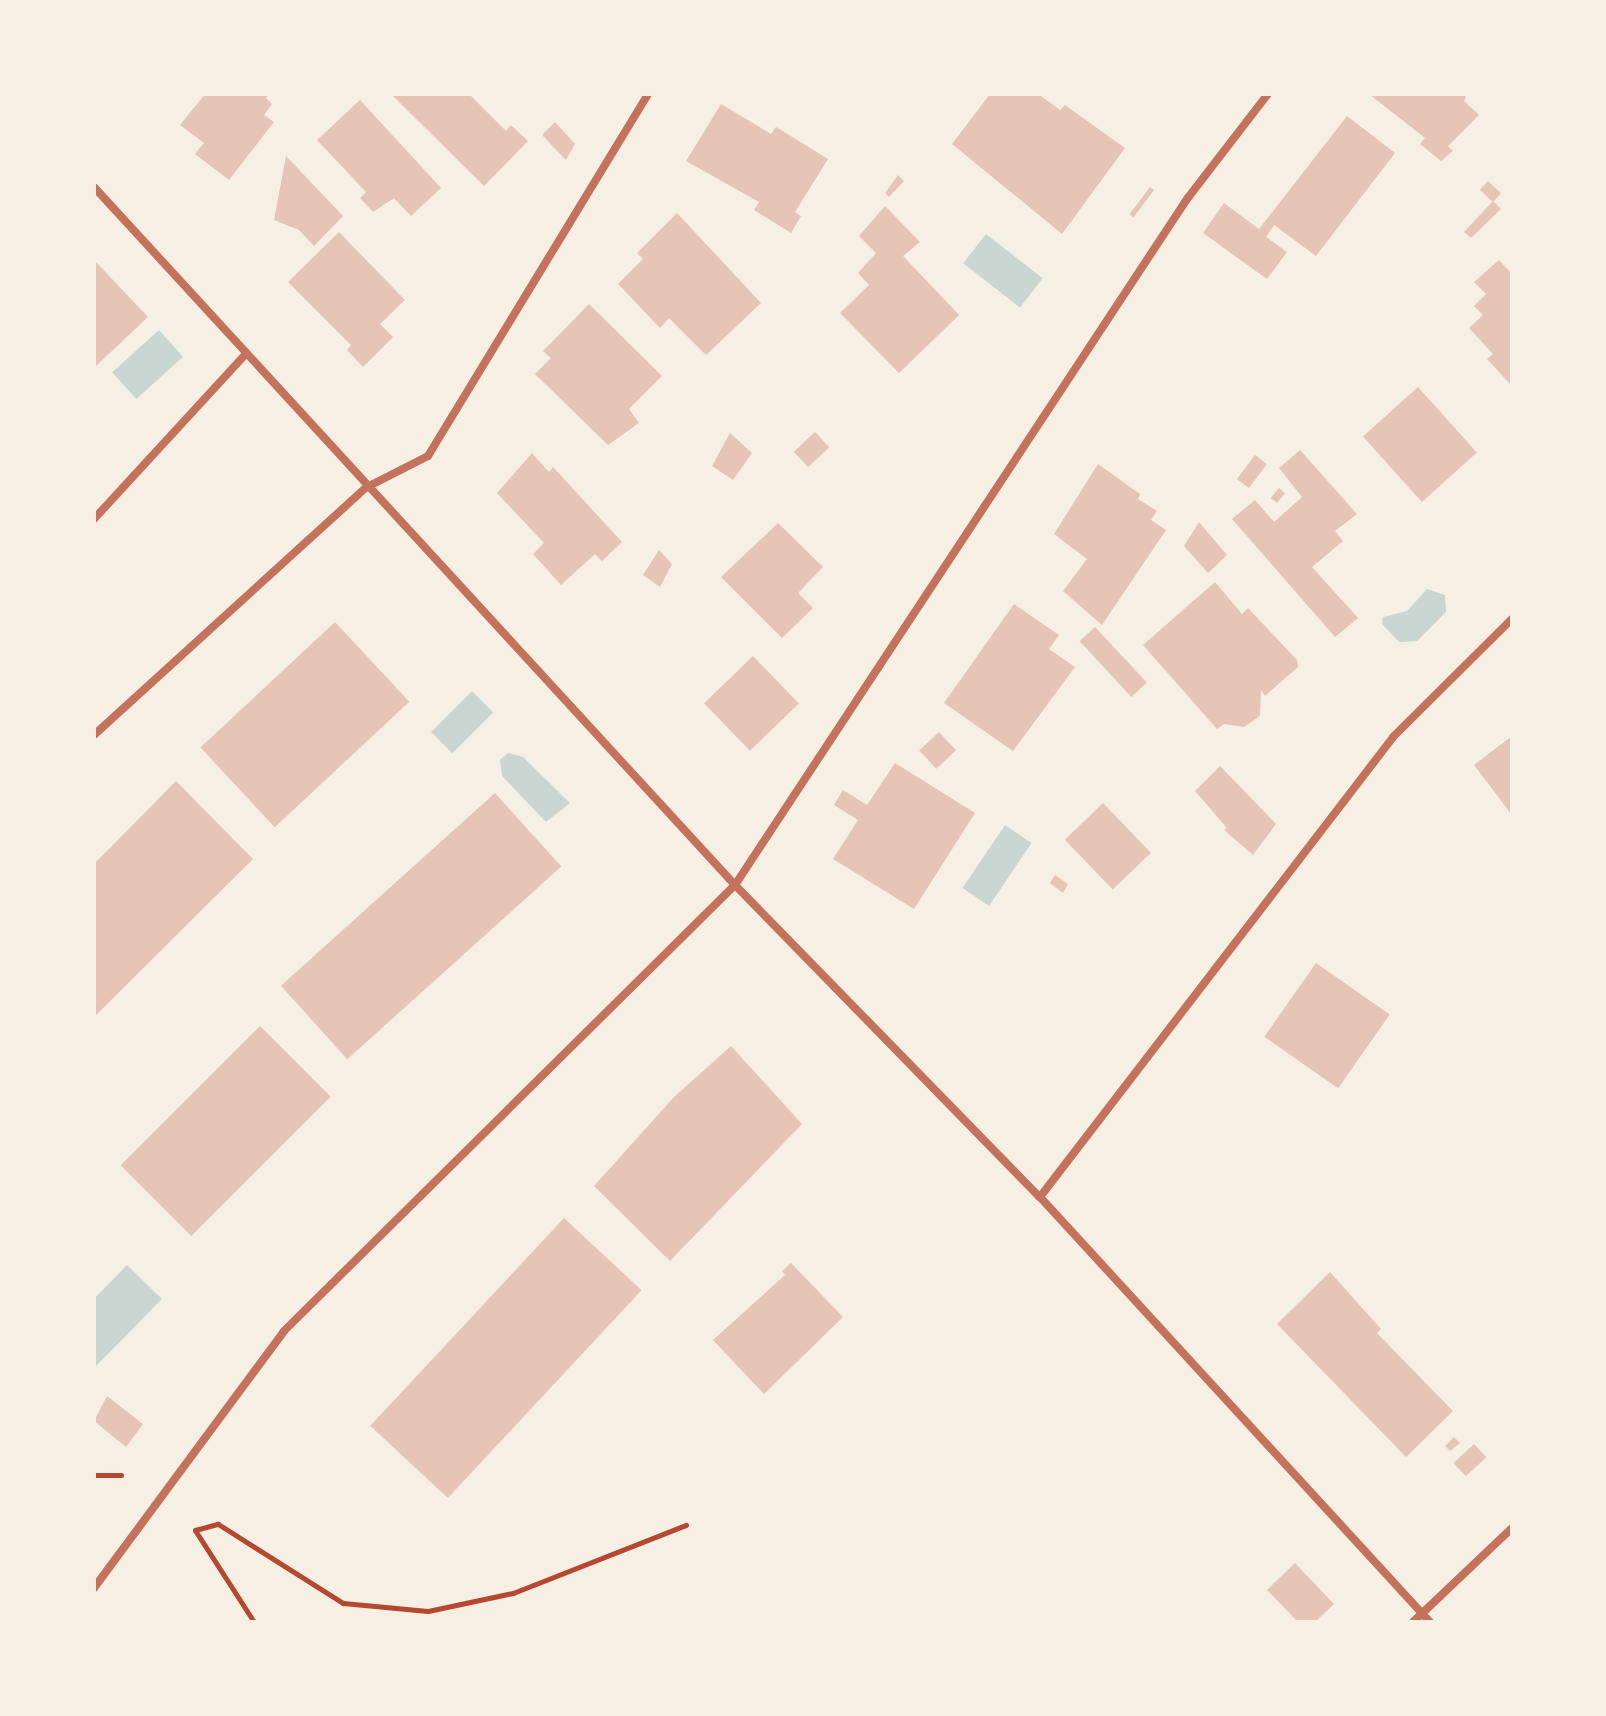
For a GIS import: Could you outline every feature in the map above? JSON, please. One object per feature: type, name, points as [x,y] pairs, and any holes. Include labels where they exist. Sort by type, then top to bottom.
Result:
[{"type":"street","points":[[94,735],[367,487],[428,456],[648,94]]},
{"type":"street","points":[[94,1588],[284,1331],[735,885],[1187,199],[1268,94]]},
{"type":"street","points":[[94,187],[244,356],[735,885],[1040,1197],[1430,1622]]},
{"type":"street","points":[[94,519],[244,356]]},
{"type":"street","points":[[1040,1197],[1394,736],[1512,619]]},
{"type":"street","points":[[1413,1622],[1512,1528]]},
{"type":"path","points":[[94,1475],[121,1475]]},
{"type":"path","points":[[254,1622],[195,1530],[218,1524],[343,1603],[428,1611],[513,1593],[686,1525]]},
{"type":"shaded area","points":[[986,234],[1043,278],[1020,307],[963,263]]},
{"type":"shaded area","points":[[159,330],[183,357],[136,399],[112,372]]},
{"type":"shaded area","points":[[1427,589],[1445,595],[1446,612],[1417,641],[1399,642],[1382,624],[1383,617],[1407,611]]},
{"type":"shaded area","points":[[472,691],[493,712],[452,753],[431,732]]},
{"type":"shaded area","points":[[508,753],[523,757],[570,803],[546,822],[502,776],[500,760]]},
{"type":"shaded area","points":[[1005,825],[1032,843],[989,906],[963,888]]},
{"type":"shaded area","points":[[127,1265],[162,1299],[94,1368],[94,1299]]},
{"type":"building","points":[[205,94],[269,94],[266,98],[272,104],[264,115],[274,122],[229,180],[195,154],[204,143],[180,125]]},
{"type":"building","points":[[391,94],[469,94],[506,131],[511,125],[528,141],[484,186]]},
{"type":"building","points":[[990,94],[1038,94],[1060,110],[1065,105],[1125,148],[1062,234],[952,144]]},
{"type":"building","points":[[1369,94],[1467,94],[1464,101],[1479,115],[1448,146],[1453,151],[1441,161],[1420,144],[1425,138]]},
{"type":"building","points":[[360,100],[441,188],[411,216],[394,198],[373,212],[360,198],[366,192],[317,140]]},
{"type":"building","points":[[721,104],[771,134],[776,127],[828,159],[795,212],[801,216],[791,233],[754,210],[759,202],[686,161]]},
{"type":"building","points":[[1347,116],[1395,153],[1316,256],[1274,225],[1266,237],[1287,252],[1267,279],[1203,233],[1224,203],[1259,229]]},
{"type":"building","points":[[555,122],[575,144],[566,160],[542,135]]},
{"type":"building","points":[[286,156],[343,216],[314,246],[299,230],[274,220]]},
{"type":"building","points":[[898,175],[904,181],[889,197],[885,193]]},
{"type":"building","points":[[1488,181],[1501,193],[1493,202],[1480,190]]},
{"type":"building","points":[[1150,187],[1154,190],[1134,217],[1130,214]]},
{"type":"building","points":[[1493,201],[1501,209],[1471,238],[1464,232]]},
{"type":"building","points":[[885,206],[920,242],[903,256],[959,315],[899,373],[840,313],[869,285],[858,273],[876,253],[859,236]]},
{"type":"building","points":[[677,213],[761,303],[706,355],[669,318],[660,328],[618,284],[643,259],[637,253]]},
{"type":"building","points":[[339,232],[405,300],[380,324],[393,337],[363,367],[347,350],[351,345],[288,282]]},
{"type":"building","points":[[94,260],[148,317],[96,366],[94,363]]},
{"type":"building","points":[[1499,260],[1512,274],[1512,386],[1487,359],[1493,354],[1469,328],[1483,315],[1474,306],[1486,294],[1474,282]]},
{"type":"building","points":[[589,304],[662,376],[629,409],[639,423],[608,445],[535,374],[551,358],[543,351]]},
{"type":"building","points":[[1418,387],[1477,452],[1422,502],[1363,437]]},
{"type":"building","points":[[815,432],[829,447],[808,467],[794,452]]},
{"type":"building","points":[[730,433],[752,453],[733,480],[712,466]]},
{"type":"building","points":[[1300,450],[1357,514],[1335,531],[1343,541],[1312,567],[1358,618],[1335,637],[1232,519],[1255,500],[1274,522],[1302,497],[1279,468]]},
{"type":"building","points":[[532,453],[549,472],[553,467],[622,542],[602,561],[595,554],[561,585],[533,554],[544,543],[497,493]]},
{"type":"building","points":[[1255,455],[1267,464],[1249,488],[1237,479]]},
{"type":"building","points":[[1098,464],[1140,494],[1138,499],[1157,511],[1151,520],[1166,530],[1102,625],[1063,591],[1087,559],[1054,534]]},
{"type":"building","points":[[1279,488],[1285,493],[1277,503],[1271,498]]},
{"type":"building","points":[[1199,522],[1227,555],[1208,573],[1184,546]]},
{"type":"building","points":[[778,523],[823,567],[798,593],[813,608],[782,638],[721,577]]},
{"type":"building","points":[[659,550],[672,564],[660,587],[643,575]]},
{"type":"building","points":[[1215,582],[1242,614],[1248,608],[1297,660],[1298,667],[1265,696],[1261,690],[1260,716],[1244,727],[1224,724],[1217,729],[1143,645]]},
{"type":"building","points":[[1014,604],[1059,635],[1049,649],[1075,667],[1013,751],[944,703]]},
{"type":"building","points":[[335,622],[409,702],[275,827],[200,747]]},
{"type":"building","points":[[1095,627],[1147,683],[1131,697],[1080,641]]},
{"type":"building","points":[[753,656],[799,703],[750,751],[704,703]]},
{"type":"building","points":[[939,732],[956,750],[936,769],[919,750]]},
{"type":"building","points":[[1512,736],[1512,815],[1474,765]]},
{"type":"building","points":[[895,763],[975,813],[914,909],[833,859],[858,820],[834,805],[843,790],[867,805]]},
{"type":"building","points":[[1220,766],[1276,824],[1253,855],[1224,830],[1227,828],[1195,791]]},
{"type":"building","points":[[176,781],[253,859],[94,1017],[94,864]]},
{"type":"building","points":[[495,793],[561,867],[347,1059],[281,986]]},
{"type":"building","points":[[1103,803],[1151,853],[1113,889],[1065,840]]},
{"type":"building","points":[[1055,875],[1068,884],[1063,893],[1050,883]]},
{"type":"building","points":[[1316,963],[1390,1015],[1338,1088],[1264,1037]]},
{"type":"building","points":[[260,1026],[331,1097],[191,1236],[121,1165]]},
{"type":"building","points":[[731,1046],[802,1124],[670,1261],[594,1186],[674,1097]]},
{"type":"building","points":[[564,1218],[642,1290],[448,1498],[370,1426]]},
{"type":"building","points":[[791,1263],[843,1317],[764,1394],[713,1340],[785,1275],[782,1271]]},
{"type":"building","points":[[1330,1272],[1381,1329],[1377,1333],[1453,1411],[1406,1457],[1277,1324]]},
{"type":"building","points":[[107,1396],[143,1424],[126,1447],[94,1421]]},
{"type":"building","points":[[1454,1437],[1460,1443],[1450,1451],[1445,1446]]},
{"type":"building","points":[[1474,1444],[1486,1457],[1466,1476],[1454,1463]]},
{"type":"building","points":[[1295,1563],[1334,1604],[1315,1622],[1298,1622],[1267,1590]]}]
